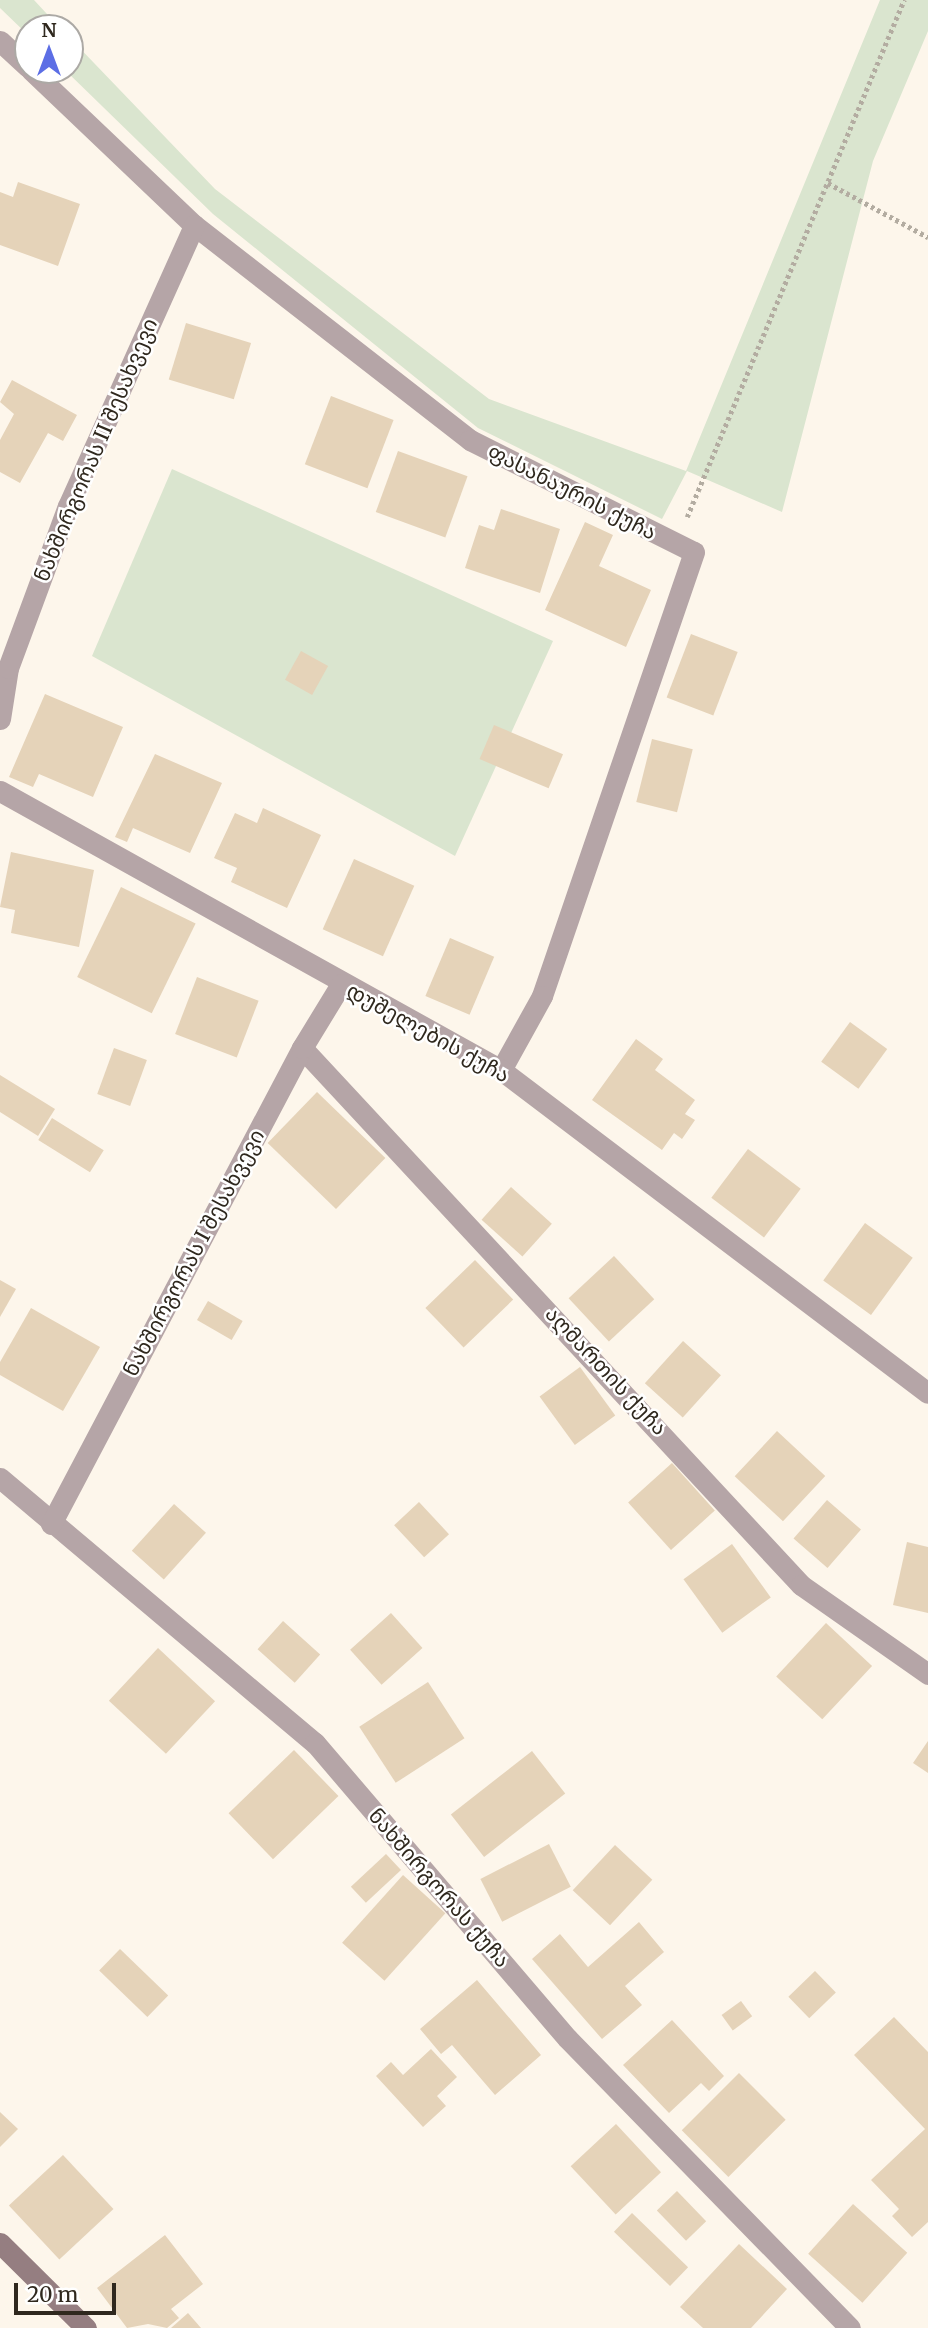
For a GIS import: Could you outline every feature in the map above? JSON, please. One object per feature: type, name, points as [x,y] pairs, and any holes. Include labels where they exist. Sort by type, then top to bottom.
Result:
[{"type":"street","name":"ფასანაურის ქუჩა","points":[[0,41],[14,55]]},
{"type":"street","name":"ფასანაურის ქუჩა","points":[[45,84],[194,225],[470,440],[694,552],[542,996],[501,1070]]},
{"type":"street","name":"ნახშირგორას II შესახვევი","points":[[0,719],[8,668],[68,506],[194,225]]},
{"type":"street","name":"დუშელების ქუჩა","points":[[0,791],[341,984],[501,1070],[928,1393]]},
{"type":"street","name":"ნახშირგორას I შესახვევი","points":[[51,1524],[302,1048],[341,984]]},
{"type":"street","name":"აღმართის ქუჩა","points":[[302,1048],[801,1585],[928,1674]]},
{"type":"street","name":"ნახშირგორას ქუჩა","points":[[0,1478],[51,1524],[315,1743],[567,2038],[850,2328]]},
{"type":"street","points":[[0,2243],[86,2328]]},
{"type":"path","points":[[676,544],[904,0]]},
{"type":"path","points":[[828,183],[928,237]]},
{"type":"green space","points":[[0,0],[34,0],[47,14],[14,14],[14,22],[0,8]]},
{"type":"green space","points":[[880,0],[928,0],[928,31],[873,161],[782,512],[687,471],[662,519],[478,428],[213,214],[79,84],[84,84],[84,53],[215,189],[489,399],[686,471]]},
{"type":"green space","points":[[172,469],[553,641],[455,856],[92,656]]},
{"type":"building","points":[[18,182],[80,204],[58,266],[0,245],[0,192],[13,197]]},
{"type":"building","points":[[186,323],[251,343],[234,399],[169,379]]},
{"type":"building","points":[[12,380],[77,415],[63,441],[48,433],[20,483],[0,472],[0,440],[14,414],[0,402]]},
{"type":"building","points":[[331,396],[394,420],[367,488],[305,464]]},
{"type":"building","points":[[398,451],[468,476],[445,537],[376,512]]},
{"type":"building","points":[[501,509],[560,529],[540,593],[465,568],[479,525],[494,530]]},
{"type":"building","points":[[585,522],[613,535],[599,566],[651,590],[626,647],[545,610]]},
{"type":"building","points":[[691,634],[738,652],[713,715],[667,697]]},
{"type":"building","points":[[301,651],[328,666],[312,695],[285,680]]},
{"type":"building","points":[[45,694],[123,727],[93,797],[39,774],[33,787],[9,777]]},
{"type":"building","points":[[494,725],[563,754],[549,788],[480,759]]},
{"type":"building","points":[[652,739],[693,749],[677,812],[636,802]]},
{"type":"building","points":[[155,754],[222,783],[190,853],[133,828],[127,842],[115,837]]},
{"type":"building","points":[[263,808],[321,835],[287,908],[231,882],[237,868],[214,858],[235,813],[257,823]]},
{"type":"building","points":[[11,852],[94,870],[79,947],[11,933],[15,910],[0,907]]},
{"type":"building","points":[[354,859],[414,886],[383,956],[323,929]]},
{"type":"building","points":[[121,887],[196,923],[152,1013],[77,977]]},
{"type":"building","points":[[450,938],[494,957],[470,1015],[425,996]]},
{"type":"building","points":[[197,977],[259,1001],[237,1058],[175,1034]]},
{"type":"building","points":[[850,1022],[887,1049],[858,1089],[821,1062]]},
{"type":"building","points":[[636,1039],[663,1059],[655,1070],[695,1100],[685,1114],[695,1120],[682,1139],[674,1133],[662,1150],[592,1100]]},
{"type":"building","points":[[114,1048],[147,1060],[130,1106],[97,1094]]},
{"type":"building","points":[[0,1075],[55,1109],[38,1136],[0,1112]]},
{"type":"building","points":[[317,1092],[385,1158],[336,1209],[268,1143]]},
{"type":"building","points":[[52,1118],[104,1150],[90,1172],[38,1140]]},
{"type":"building","points":[[748,1149],[801,1189],[764,1237],[711,1198]]},
{"type":"building","points":[[511,1187],[552,1224],[522,1257],[482,1220]]},
{"type":"building","points":[[865,1223],[913,1258],[871,1315],[823,1280]]},
{"type":"building","points":[[614,1256],[654,1299],[609,1341],[569,1298]]},
{"type":"building","points":[[475,1260],[513,1300],[464,1347],[425,1308]]},
{"type":"building","points":[[0,1280],[16,1289],[0,1317]]},
{"type":"building","points":[[208,1301],[243,1321],[232,1340],[197,1320]]},
{"type":"building","points":[[31,1308],[100,1347],[63,1411],[0,1375],[0,1362]]},
{"type":"building","points":[[683,1341],[721,1375],[683,1417],[645,1383]]},
{"type":"building","points":[[580,1367],[615,1416],[575,1445],[540,1396]]},
{"type":"building","points":[[777,1431],[825,1476],[783,1521],[735,1476]]},
{"type":"building","points":[[672,1463],[715,1511],[671,1550],[628,1502]]},
{"type":"building","points":[[827,1500],[861,1530],[828,1568],[794,1538]]},
{"type":"building","points":[[419,1502],[449,1534],[424,1557],[394,1525]]},
{"type":"building","points":[[174,1504],[206,1533],[164,1580],[132,1551]]},
{"type":"building","points":[[907,1542],[928,1547],[928,1613],[893,1605]]},
{"type":"building","points":[[732,1544],[771,1597],[722,1633],[683,1579]]},
{"type":"building","points":[[391,1613],[422,1648],[382,1685],[350,1650]]},
{"type":"building","points":[[283,1621],[320,1654],[295,1683],[258,1649]]},
{"type":"building","points":[[826,1623],[872,1666],[822,1719],[776,1676]]},
{"type":"building","points":[[158,1648],[215,1701],[166,1754],[109,1701]]},
{"type":"building","points":[[428,1682],[464,1738],[396,1783],[359,1727]]},
{"type":"building","points":[[928,1741],[928,1773],[913,1763]]},
{"type":"building","points":[[294,1750],[338,1796],[273,1859],[229,1813]]},
{"type":"building","points":[[532,1751],[565,1794],[484,1857],[451,1814]]},
{"type":"building","points":[[549,1844],[571,1887],[502,1922],[480,1879]]},
{"type":"building","points":[[615,1845],[652,1880],[610,1925],[573,1890]]},
{"type":"building","points":[[386,1854],[401,1870],[366,1903],[351,1887]]},
{"type":"building","points":[[403,1875],[445,1913],[384,1981],[342,1943]]},
{"type":"building","points":[[639,1922],[664,1952],[625,1986],[642,2005],[602,2039],[532,1959],[560,1934],[588,1967]]},
{"type":"building","points":[[120,1949],[168,1996],[147,2017],[99,1971]]},
{"type":"building","points":[[815,1971],[836,1993],[809,2018],[788,1997]]},
{"type":"building","points":[[477,1980],[541,2055],[495,2095],[452,2045],[441,2054],[420,2029]]},
{"type":"building","points":[[741,2001],[752,2016],[733,2030],[722,2015]]},
{"type":"building","points":[[894,2017],[928,2052],[928,2222],[912,2237],[892,2216],[899,2209],[871,2180],[925,2129],[854,2055]]},
{"type":"building","points":[[672,2020],[724,2076],[709,2091],[701,2083],[669,2113],[623,2065]]},
{"type":"building","points":[[431,2049],[457,2077],[437,2096],[446,2106],[423,2127],[376,2076],[391,2062],[403,2075]]},
{"type":"building","points":[[739,2073],[786,2120],[728,2177],[682,2130]]},
{"type":"building","points":[[0,2112],[18,2129],[0,2147]]},
{"type":"building","points":[[616,2124],[661,2172],[616,2215],[571,2166]]},
{"type":"building","points":[[63,2155],[113,2209],[59,2260],[9,2205]]},
{"type":"building","points":[[677,2191],[706,2221],[686,2241],[657,2210]]},
{"type":"building","points":[[853,2204],[907,2253],[862,2303],[808,2254]]},
{"type":"building","points":[[632,2213],[688,2267],[670,2286],[614,2232]]},
{"type":"building","points":[[165,2235],[203,2284],[171,2309],[179,2318],[167,2328],[148,2324],[127,2328],[97,2288]]},
{"type":"building","points":[[739,2244],[787,2289],[751,2328],[703,2328],[680,2307]]},
{"type":"building","points":[[188,2313],[201,2328],[171,2328]]}]
